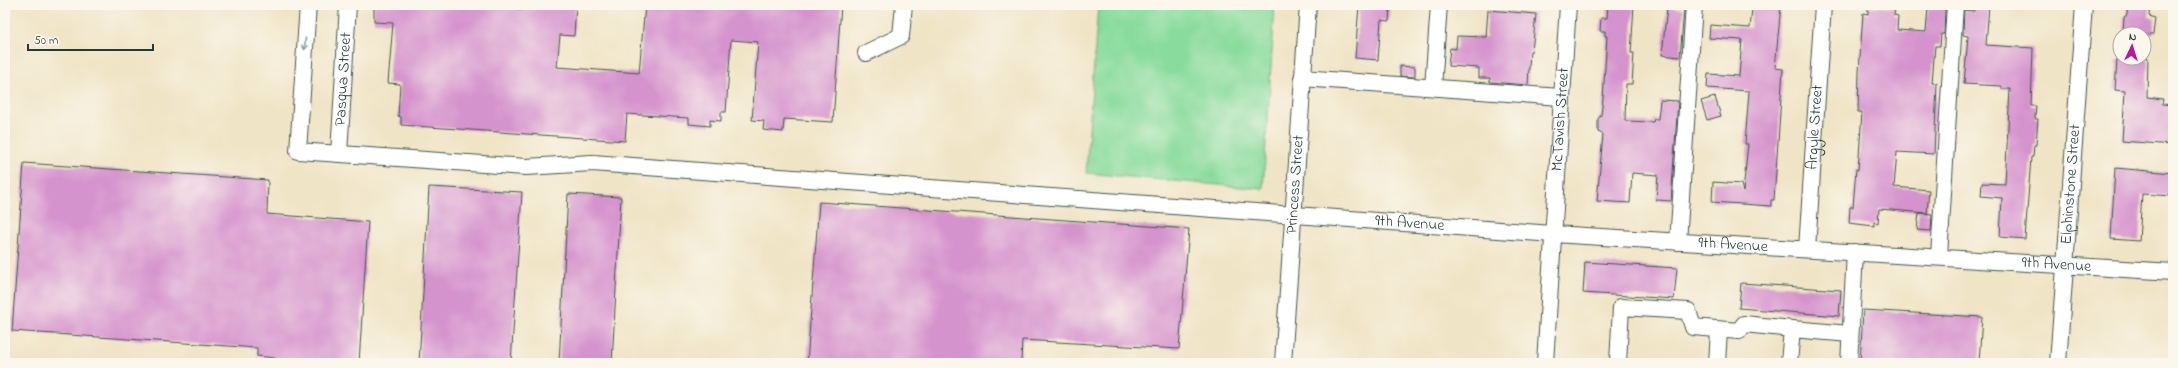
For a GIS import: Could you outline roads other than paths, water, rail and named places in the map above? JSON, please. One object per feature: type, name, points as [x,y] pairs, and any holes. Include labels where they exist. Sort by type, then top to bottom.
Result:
[{"type":"street","name":"9th Avenue","points":[[308,5],[298,151],[526,167],[592,163],[1553,234],[1808,250],[1939,256],[2065,266],[2173,272]]},
{"type":"street","name":"Pasqua Street","points":[[339,154],[348,5]]},
{"type":"street","points":[[866,53],[901,36],[904,5]]},
{"type":"street","name":"Princess Street","points":[[1282,363],[1308,5]]},
{"type":"street","points":[[1433,87],[1439,5]]},
{"type":"street","name":"McTavish Street","points":[[1545,363],[1568,5]]},
{"type":"street","points":[[1678,242],[1694,5]]},
{"type":"street","name":"Argyle Street","points":[[1808,250],[1824,5]]},
{"type":"street","points":[[1939,256],[1955,5]]},
{"type":"street","name":"Elphinstone Street","points":[[2058,363],[2084,5]]},
{"type":"street","points":[[1302,78],[1561,97]]},
{"type":"street","points":[[1849,363],[1855,252]]},
{"type":"street","points":[[1618,363],[1621,306],[1688,311],[1693,327],[1719,331],[1739,332],[1744,324],[1850,334]]},
{"type":"street","points":[[1789,363],[1792,329]]},
{"type":"street","points":[[1718,363],[1719,331]]}]
